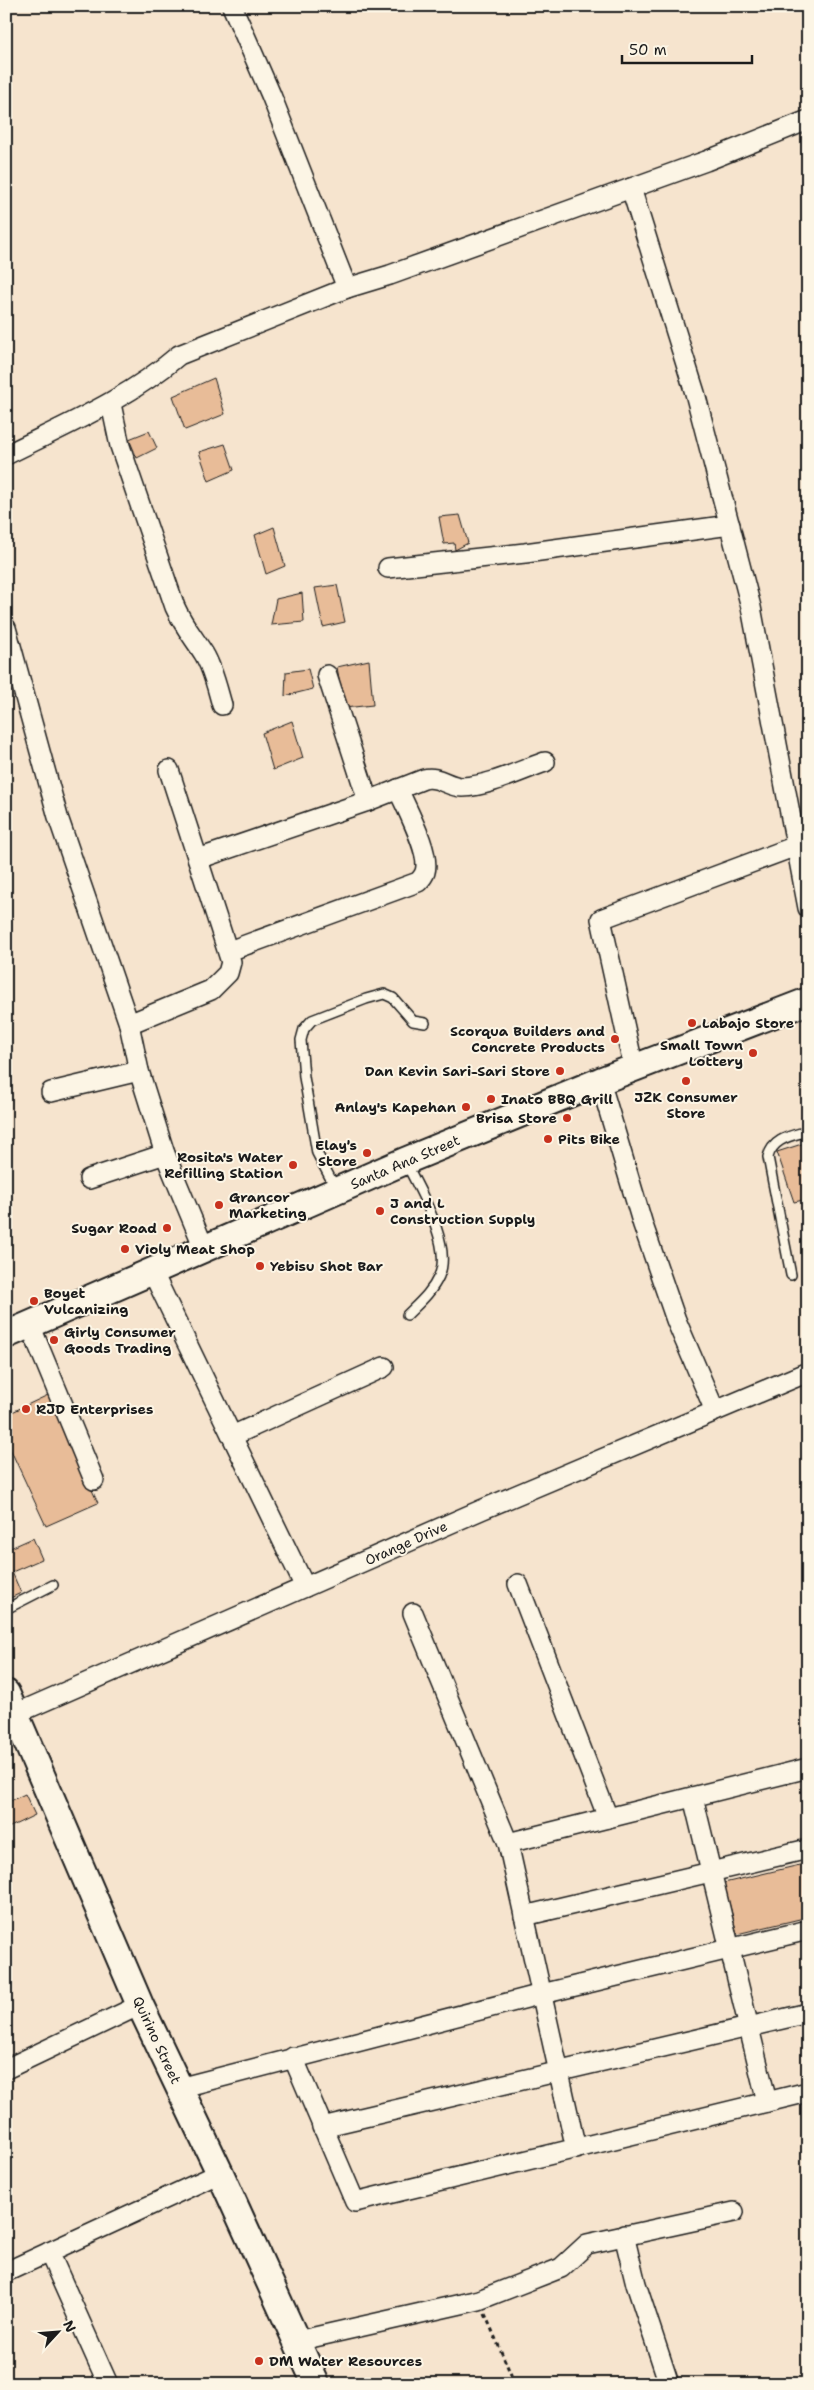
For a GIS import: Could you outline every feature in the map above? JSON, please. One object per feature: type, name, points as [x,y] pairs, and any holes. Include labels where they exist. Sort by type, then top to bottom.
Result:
[{"type":"main road","name":"Santa Ana Street","points":[[13,1329],[405,1161],[600,1081],[808,1001]]},
{"type":"main road","name":"Quirino Street","points":[[9,1708],[140,2005],[220,2173],[316,2384]]},
{"type":"street","points":[[232,6],[272,96],[346,288]]},
{"type":"street","points":[[6,455],[111,404],[158,373],[179,355],[346,288],[390,275],[706,161],[808,120]]},
{"type":"street","points":[[631,188],[695,393],[752,607],[808,908]]},
{"type":"street","points":[[111,404],[120,446],[176,608],[182,622],[204,654],[211,668],[222,705]]},
{"type":"street","points":[[388,568],[525,553],[730,525]]},
{"type":"street","points":[[6,628],[58,817],[129,1024],[139,1071],[165,1154],[204,1248]]},
{"type":"street","points":[[327,675],[368,802]]},
{"type":"street","points":[[198,859],[368,802],[430,777],[460,787],[476,785],[545,762]]},
{"type":"street","points":[[129,1024],[211,990],[228,973],[231,962],[169,770]]},
{"type":"street","points":[[229,951],[418,882],[425,873],[426,862],[422,845],[398,789]]},
{"type":"street","points":[[634,1068],[601,919],[796,846]]},
{"type":"street","points":[[51,1092],[139,1071]]},
{"type":"street","points":[[600,1081],[643,1225],[676,1320],[715,1411]]},
{"type":"street","points":[[89,1179],[165,1154]]},
{"type":"street","points":[[152,1271],[305,1587]]},
{"type":"street","points":[[13,1329],[94,1480]]},
{"type":"street","points":[[232,1436],[384,1367]]},
{"type":"street","name":"Orange Drive","points":[[9,1708],[305,1587],[808,1372]]},
{"type":"street","points":[[518,1584],[608,1818]]},
{"type":"street","points":[[414,1613],[508,1843],[576,2149]]},
{"type":"street","points":[[508,1843],[808,1768]]},
{"type":"street","points":[[693,1797],[767,2102]]},
{"type":"street","points":[[524,1916],[808,1849]]},
{"type":"street","points":[[179,2088],[542,1994],[808,1930]]},
{"type":"street","points":[[6,2069],[140,2005]]},
{"type":"street","points":[[322,2126],[559,2072],[808,2012]]},
{"type":"street","points":[[293,2057],[355,2202],[808,2092]]},
{"type":"street","points":[[6,2272],[220,2173]]},
{"type":"street","points":[[297,2341],[479,2300],[561,2268],[587,2244],[734,2212]]},
{"type":"street","points":[[624,2235],[636,2284],[668,2384]]},
{"type":"street","points":[[49,2252],[108,2384]]},
{"type":"lane","points":[[337,1191],[317,1153],[304,1077],[301,1040],[304,1029],[312,1020],[366,998],[384,994],[393,998],[413,1021],[425,1022]]},
{"type":"lane","points":[[790,1275],[768,1157],[771,1146],[778,1140],[808,1130]]},
{"type":"lane","points":[[405,1161],[429,1209],[436,1229],[441,1254],[440,1274],[430,1292],[407,1315]]},
{"type":"lane","points":[[6,1609],[53,1585]]},
{"type":"path","points":[[479,2300],[514,2384]]},
{"type":"building","points":[[214,378],[225,414],[185,430],[173,396]]},
{"type":"building","points":[[149,431],[157,448],[137,458],[129,439]]},
{"type":"building","points":[[225,444],[234,470],[209,481],[199,452]]},
{"type":"building","points":[[460,515],[468,543],[455,550],[454,543],[444,544],[439,517]]},
{"type":"building","points":[[274,527],[285,566],[266,574],[255,535]]},
{"type":"building","points":[[337,585],[345,622],[323,627],[315,588]]},
{"type":"building","points":[[302,593],[304,622],[271,625],[276,599]]},
{"type":"building","points":[[369,660],[373,705],[344,708],[337,667]]},
{"type":"building","points":[[308,669],[313,689],[285,696],[286,672]]},
{"type":"building","points":[[292,721],[303,758],[273,770],[262,733]]},
{"type":"building","points":[[808,1142],[808,1199],[794,1202],[777,1152]]},
{"type":"building","points":[[48,1395],[98,1503],[46,1526],[6,1440],[6,1415]]},
{"type":"building","points":[[33,1538],[42,1559],[12,1572],[21,1593],[6,1600],[6,1550]]},
{"type":"building","points":[[25,1794],[35,1815],[6,1829],[6,1803]]},
{"type":"building","points":[[808,1863],[808,1917],[737,1934],[724,1883]]},
{"type":"place","name":"Labajo Store","points":[[692,1023]]},
{"type":"place","name":"Scorqua Builders and Concrete Products","points":[[615,1039]]},
{"type":"place","name":"Small Town Lottery","points":[[753,1053]]},
{"type":"place","name":"Dan Kevin Sari-Sari Store","points":[[560,1071]]},
{"type":"place","name":"JZK Consumer Store","points":[[686,1081]]},
{"type":"place","name":"Inato BBQ Grill","points":[[491,1099]]},
{"type":"place","name":"Anlay's Kapehan","points":[[466,1107]]},
{"type":"place","name":"Brisa Store","points":[[567,1118]]},
{"type":"place","name":"Pits Bike","points":[[548,1139]]},
{"type":"place","name":"Elay's Store","points":[[367,1153]]},
{"type":"place","name":"Rosita's Water Refilling Station","points":[[293,1165]]},
{"type":"place","name":"Grancor Marketing","points":[[219,1205]]},
{"type":"place","name":"J and L Construction Supply","points":[[380,1211]]},
{"type":"place","name":"Sugar Road","points":[[167,1228]]},
{"type":"place","name":"Violy Meat Shop","points":[[125,1249]]},
{"type":"place","name":"Yebisu Shot Bar","points":[[260,1266]]},
{"type":"place","name":"Boyet Vulcanizing","points":[[34,1301]]},
{"type":"place","name":"Girly Consumer Goods Trading","points":[[54,1340]]},
{"type":"place","name":"RJD Enterprises","points":[[26,1409]]},
{"type":"place","name":"DM Water Resources","points":[[259,2361]]}]
